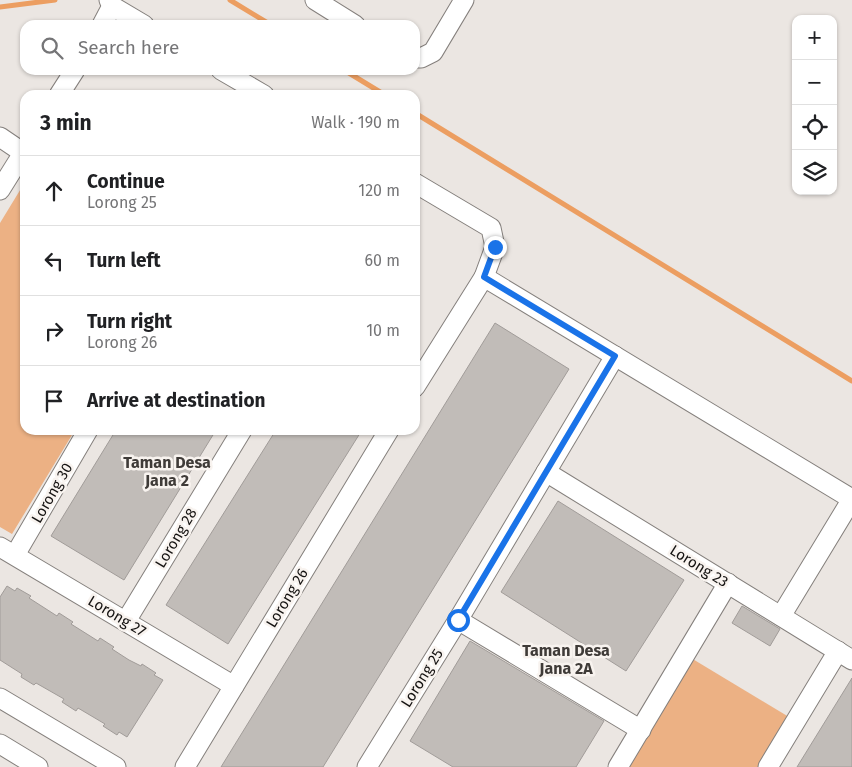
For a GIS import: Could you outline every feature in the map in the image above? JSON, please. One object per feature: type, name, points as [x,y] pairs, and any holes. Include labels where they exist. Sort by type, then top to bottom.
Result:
[{"type":"street","points":[[315,0],[347,20]]},
{"type":"street","points":[[420,57],[433,52],[464,0]]},
{"type":"street","points":[[104,20],[111,3],[136,20]]},
{"type":"street","points":[[62,90],[72,75]]},
{"type":"street","points":[[230,75],[255,90]]},
{"type":"street","points":[[0,137],[20,150]]},
{"type":"street","points":[[0,190],[20,158]]},
{"type":"street","points":[[420,186],[491,228],[495,247],[484,277],[420,380]]},
{"type":"street","points":[[484,277],[852,499],[781,616]]},
{"type":"street","name":"Lorong 25","points":[[370,766],[615,356]]},
{"type":"street","name":"Lorong 30","points":[[7,551],[85,435]]},
{"type":"street","name":"Lorong 28","points":[[126,621],[239,435]]},
{"type":"street","name":"Lorong 26","points":[[185,767],[386,435]]},
{"type":"street","name":"Lorong 23","points":[[546,472],[845,656]]},
{"type":"street","name":"Lorong 27","points":[[7,551],[234,686]]},
{"type":"street","points":[[618,767],[728,583]]},
{"type":"street","points":[[458,620],[641,730]]},
{"type":"street","points":[[768,767],[845,656]]},
{"type":"street","points":[[0,698],[116,767]]},
{"type":"street","points":[[0,744],[38,767]]},
{"type":"shaded area","points":[[20,190],[20,435],[72,435],[12,534],[0,527],[0,223]]},
{"type":"shaded area","points":[[691,658],[789,717],[759,767],[627,767]]},
{"type":"building","points":[[495,323],[569,369],[323,767],[221,767]]},
{"type":"building","points":[[113,435],[213,435],[124,580],[51,536]]},
{"type":"building","points":[[273,435],[359,435],[228,644],[166,605]]},
{"type":"building","points":[[558,501],[684,580],[626,671],[501,592]]},
{"type":"building","points":[[7,586],[15,591],[17,588],[31,596],[29,598],[57,616],[59,613],[73,622],[71,624],[98,641],[100,638],[114,647],[112,649],[141,666],[142,664],[163,680],[127,737],[119,732],[117,735],[103,726],[105,724],[78,708],[76,711],[62,702],[64,699],[36,683],[34,685],[21,677],[22,674],[0,660],[0,597]]},
{"type":"building","points":[[742,606],[780,629],[770,646],[732,623]]},
{"type":"building","points":[[470,641],[604,721],[576,767],[453,767],[410,741]]},
{"type":"building","points":[[852,678],[852,767],[797,767]]},
{"type":"waterway","points":[[0,7],[55,0]]},
{"type":"waterway","points":[[230,0],[263,20]]},
{"type":"waterway","points":[[352,75],[377,90]]},
{"type":"waterway","points":[[420,116],[852,381]]},
{"type":"district","name":"Taman Desa Jana 2","points":[[167,471]]},
{"type":"district","name":"Taman Desa Jana 2A","points":[[566,659]]},
{"type":"route","points":[[458,620],[615,356],[484,277],[495,247]]}]
